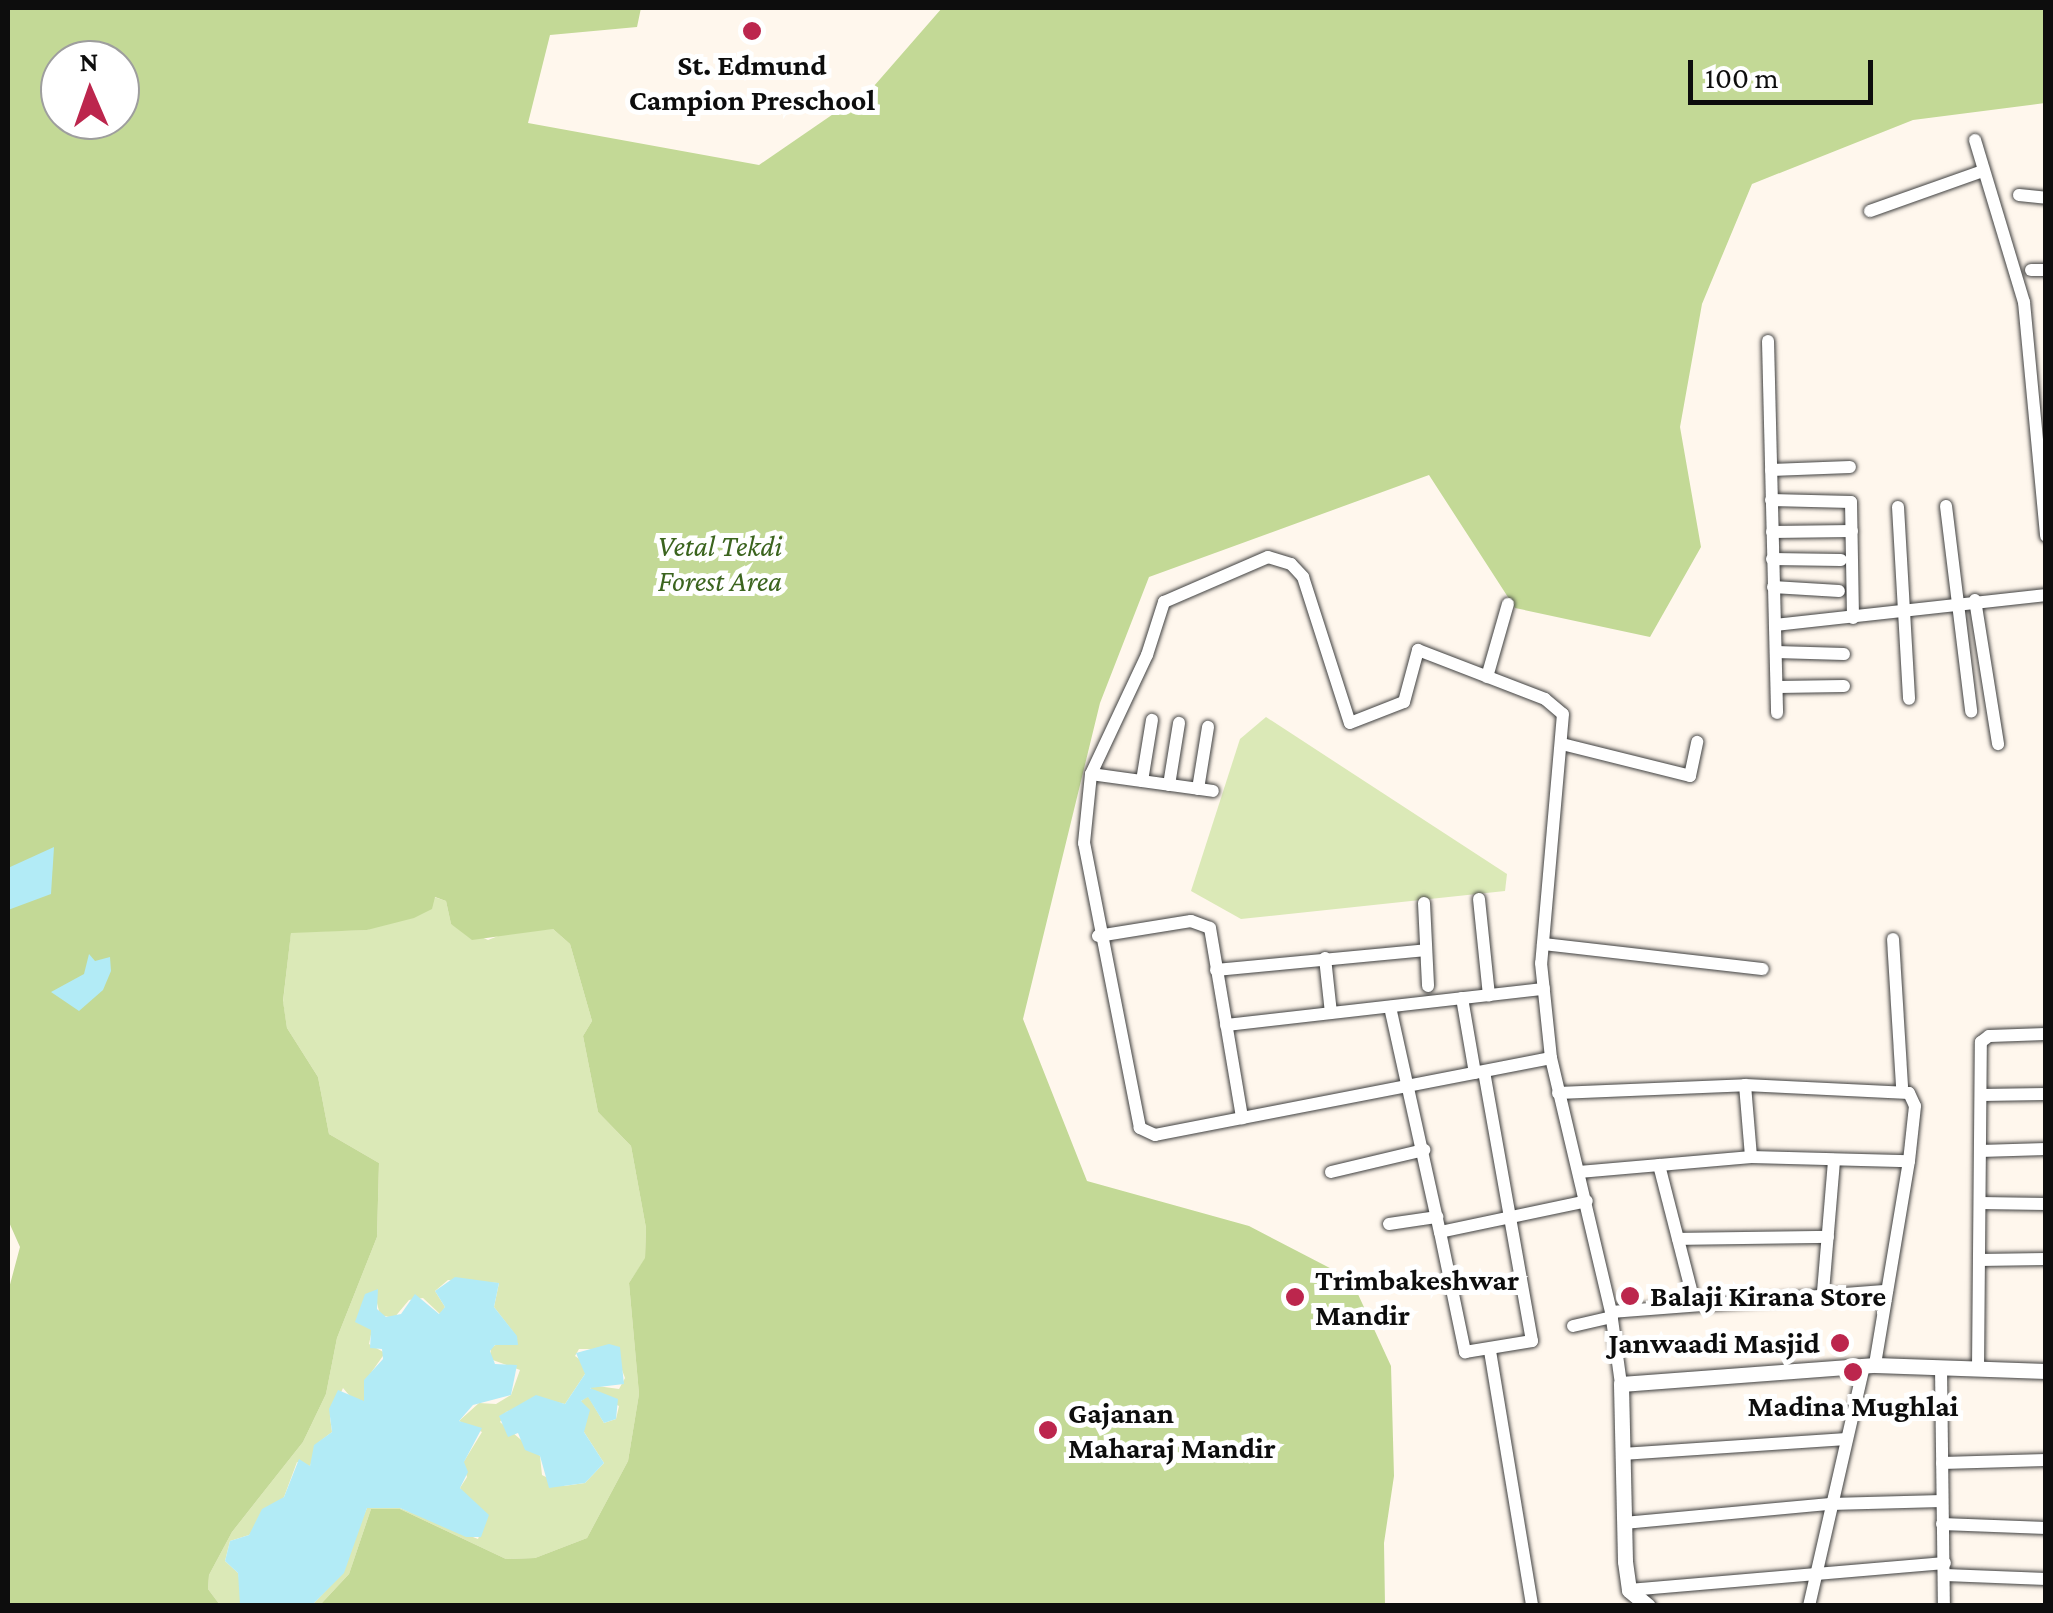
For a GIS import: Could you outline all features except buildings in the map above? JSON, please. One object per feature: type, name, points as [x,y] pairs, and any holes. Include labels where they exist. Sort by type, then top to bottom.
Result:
[{"type":"street","points":[[1975,140],[2024,302],[2046,536]]},
{"type":"street","points":[[1870,211],[1984,171]]},
{"type":"street","points":[[2018,195],[2046,198]]},
{"type":"street","points":[[2030,270],[2046,270]]},
{"type":"street","points":[[1768,341],[1777,713]]},
{"type":"street","points":[[1771,470],[1850,467]]},
{"type":"street","points":[[1772,500],[1847,500],[1852,530],[1853,618]]},
{"type":"street","points":[[1946,506],[1971,711]]},
{"type":"street","points":[[1898,507],[1909,699]]},
{"type":"street","points":[[1772,532],[1852,530]]},
{"type":"street","points":[[1551,1058],[1155,1136],[1140,1128],[1098,936],[1084,843],[1092,774],[1147,655],[1164,602],[1268,557],[1292,564],[1303,577],[1350,723],[1404,702],[1418,650],[1559,708],[1562,744],[1543,944],[1544,989],[1558,1093],[1611,1314],[1620,1384],[1629,1590],[1648,1606]]},
{"type":"street","points":[[1772,559],[1841,560]]},
{"type":"street","points":[[1773,587],[1838,591]]},
{"type":"street","points":[[1775,625],[1853,618],[1904,606],[2045,595]]},
{"type":"street","points":[[1975,600],[1998,744]]},
{"type":"street","points":[[1487,676],[1508,604]]},
{"type":"street","points":[[1776,652],[1844,654]]},
{"type":"street","points":[[1778,687],[1844,686]]},
{"type":"street","points":[[1142,781],[1152,720]]},
{"type":"street","points":[[1169,785],[1178,723]]},
{"type":"street","points":[[1198,789],[1208,727]]},
{"type":"street","points":[[1562,744],[1690,776],[1697,742]]},
{"type":"street","points":[[1092,774],[1213,791]]},
{"type":"street","points":[[1479,899],[1489,996]]},
{"type":"street","points":[[1424,903],[1428,986]]},
{"type":"street","points":[[1098,936],[1202,922],[1214,938],[1242,1118]]},
{"type":"street","points":[[1808,1606],[1830,1504],[1886,1291],[1909,1160],[1915,1106],[1902,1088],[1893,939]]},
{"type":"street","points":[[1543,944],[1763,969]]},
{"type":"street","points":[[1216,970],[1426,950]]},
{"type":"street","points":[[1325,958],[1331,1013]]},
{"type":"street","points":[[1226,1025],[1544,989]]},
{"type":"street","points":[[1390,1006],[1466,1352],[1490,1351],[1532,1342],[1513,1217],[1462,998]]},
{"type":"street","points":[[1978,1369],[1983,1039],[2046,1034]]},
{"type":"street","points":[[1558,1093],[1745,1086],[1902,1088]]},
{"type":"street","points":[[1745,1086],[1751,1157]]},
{"type":"street","points":[[1980,1095],[2046,1094]]},
{"type":"street","points":[[1980,1150],[2046,1149]]},
{"type":"street","points":[[1331,1172],[1424,1150]]},
{"type":"street","points":[[1579,1172],[1751,1157],[1909,1160]]},
{"type":"street","points":[[1824,1292],[1834,1160]]},
{"type":"street","points":[[1660,1166],[1694,1301]]},
{"type":"street","points":[[1440,1232],[1587,1202]]},
{"type":"street","points":[[1980,1203],[2046,1204]]},
{"type":"street","points":[[1389,1224],[1437,1217]]},
{"type":"street","points":[[1678,1238],[1828,1238]]},
{"type":"street","points":[[1979,1260],[2046,1260]]},
{"type":"street","points":[[1573,1326],[1611,1314],[1694,1301],[1886,1291]]},
{"type":"street","points":[[1490,1351],[1532,1606]]},
{"type":"street","points":[[1620,1384],[1869,1366],[2046,1371]]},
{"type":"street","points":[[1941,1368],[1944,1606]]},
{"type":"street","points":[[1622,1454],[1847,1439]]},
{"type":"street","points":[[1942,1464],[2046,1460]]},
{"type":"street","points":[[1624,1523],[1830,1504],[1942,1501]]},
{"type":"street","points":[[1942,1524],[2046,1528]]},
{"type":"street","points":[[1629,1590],[1817,1574],[1945,1569],[2046,1579]]},
{"type":"green space","name":"Vetal Tekdi Forest Area","points":[[8,8],[641,8],[637,27],[550,35],[528,123],[759,165],[874,86],[942,8],[2045,8],[2045,103],[1913,120],[1752,184],[1702,304],[1680,427],[1701,547],[1650,637],[1515,608],[1429,475],[1149,577],[1100,703],[1023,1019],[1087,1181],[1249,1226],[1351,1279],[1391,1366],[1394,1476],[1384,1543],[1385,1605],[320,1605],[349,1574],[371,1509],[400,1509],[506,1559],[535,1558],[587,1538],[628,1461],[639,1394],[629,1283],[645,1258],[646,1228],[631,1146],[598,1112],[583,1036],[592,1021],[570,944],[553,929],[472,940],[451,924],[446,901],[435,897],[432,909],[414,918],[367,930],[291,933],[283,1001],[287,1028],[318,1077],[329,1134],[379,1163],[377,1237],[337,1338],[326,1394],[303,1442],[232,1532],[209,1575],[208,1589],[220,1605],[8,1605],[8,1292],[20,1247],[8,1220]]},
{"type":"green space","points":[[1266,717],[1507,874],[1505,891],[1241,919],[1191,891],[1240,739]]},
{"type":"green space","points":[[434,897],[446,901],[451,924],[488,940],[513,930],[553,929],[570,944],[592,1021],[583,1036],[598,1112],[631,1146],[646,1228],[645,1259],[629,1283],[639,1394],[628,1461],[587,1538],[535,1558],[506,1559],[400,1509],[371,1509],[349,1574],[320,1605],[312,1605],[336,1580],[367,1508],[400,1508],[478,1539],[484,1524],[460,1488],[467,1477],[463,1463],[482,1432],[459,1421],[479,1403],[496,1404],[511,1395],[520,1370],[490,1359],[491,1348],[514,1333],[494,1307],[499,1283],[448,1280],[435,1291],[445,1307],[440,1314],[423,1298],[409,1300],[394,1318],[380,1315],[377,1303],[366,1306],[357,1318],[372,1330],[369,1344],[385,1353],[368,1377],[364,1401],[354,1401],[343,1388],[330,1417],[332,1432],[319,1442],[310,1466],[297,1462],[284,1497],[249,1535],[230,1541],[225,1561],[238,1573],[243,1598],[240,1605],[220,1605],[208,1589],[209,1575],[232,1532],[303,1442],[326,1394],[337,1338],[377,1237],[379,1163],[329,1134],[318,1077],[287,1028],[283,1002],[291,932],[367,930]],"holes":[[[579,1349],[601,1349],[619,1362],[625,1378],[619,1389],[590,1385],[592,1393],[619,1406],[616,1419],[604,1423],[588,1396],[581,1401],[584,1432],[604,1463],[585,1483],[564,1486],[542,1475],[540,1456],[500,1422],[506,1412],[542,1399],[565,1404],[585,1374],[585,1363],[575,1356]]]},
{"type":"water","points":[[54,847],[51,894],[8,910],[8,868]]},
{"type":"water","points":[[89,954],[95,961],[110,957],[111,971],[103,990],[79,1011],[51,992],[84,974]]},
{"type":"water","points":[[455,1277],[499,1283],[494,1307],[517,1336],[518,1345],[495,1345],[490,1351],[495,1364],[517,1365],[511,1395],[473,1405],[459,1421],[482,1428],[464,1462],[468,1472],[460,1488],[489,1515],[481,1537],[466,1537],[400,1508],[367,1508],[344,1573],[312,1605],[240,1605],[238,1573],[225,1561],[230,1541],[249,1535],[262,1509],[284,1497],[299,1459],[310,1466],[314,1445],[332,1432],[329,1409],[338,1390],[364,1401],[364,1380],[383,1359],[382,1349],[370,1348],[371,1330],[355,1322],[365,1294],[378,1289],[377,1309],[386,1317],[401,1314],[415,1294],[439,1314],[445,1307],[435,1291]]},
{"type":"water","points":[[609,1344],[620,1347],[624,1384],[590,1388],[618,1399],[616,1419],[604,1423],[588,1397],[581,1401],[590,1410],[584,1432],[604,1463],[585,1483],[549,1488],[540,1456],[525,1450],[518,1433],[508,1437],[499,1416],[536,1395],[565,1404],[585,1374],[576,1353]]},
{"type":"place","name":"St. Edmund Campion Preschool","points":[[752,31]]},
{"type":"place","name":"Balaji Kirana Store","points":[[1630,1296]]},
{"type":"place","name":"Trimbakeshwar Mandir","points":[[1295,1297]]},
{"type":"place","name":"Janwaadi Masjid","points":[[1840,1343]]},
{"type":"place","name":"Madina Mughlai","points":[[1853,1372]]},
{"type":"place","name":"Gajanan Maharaj Mandir","points":[[1048,1430]]}]
